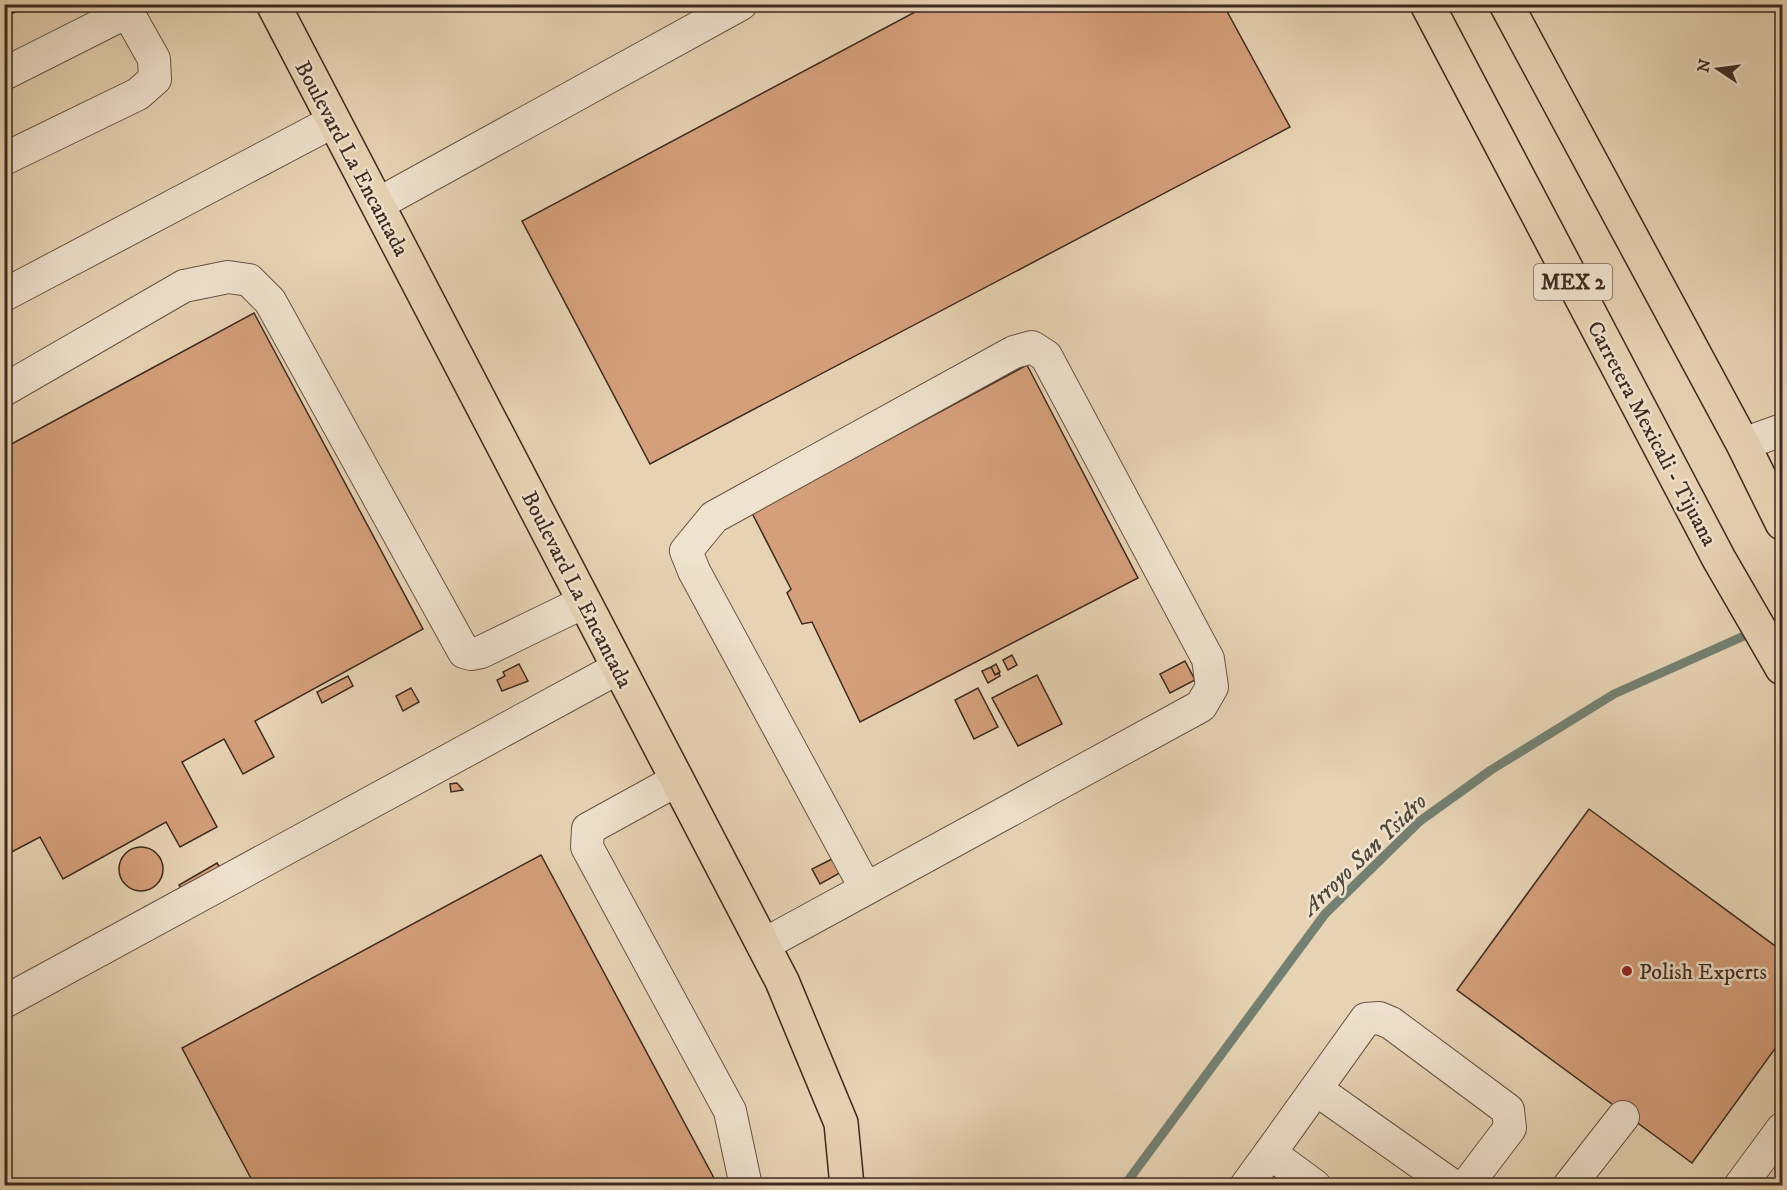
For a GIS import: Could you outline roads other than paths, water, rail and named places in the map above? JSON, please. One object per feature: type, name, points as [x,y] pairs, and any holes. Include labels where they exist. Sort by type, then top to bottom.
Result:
[{"type":"main road","name":"Boulevard La Encantada","points":[[273,4],[782,981],[841,1123],[847,1185]]},
{"type":"main road","name":"Carretera Mexicali - Tijuana","points":[[1427,4],[1719,559],[1782,668]]},
{"type":"main road","name":"MEX 2","points":[[1506,4],[1781,515]]},
{"type":"street","points":[[378,204],[741,4]]},
{"type":"street","points":[[4,74],[125,8],[154,59],[155,79],[138,94],[4,159]]},
{"type":"street","points":[[6,291],[334,121]]},
{"type":"street","points":[[4,390],[184,286],[228,277],[249,280],[270,301],[464,652],[471,654],[481,652],[584,602]]},
{"type":"street","points":[[763,945],[866,889],[1201,706],[1212,687],[1208,659],[1046,356],[1032,347],[1014,352],[714,516],[687,551],[694,571],[866,889]]},
{"type":"street","points":[[1743,444],[1782,430]]},
{"type":"street","points":[[4,1002],[618,668]]},
{"type":"street","points":[[677,780],[588,829],[587,848],[730,1111],[746,1185]]},
{"type":"street","points":[[1246,1185],[1317,1090],[1366,1019],[1378,1018],[1391,1023],[1508,1110],[1510,1128],[1466,1185]]},
{"type":"street","points":[[1317,1090],[1453,1185]]},
{"type":"street","points":[[1569,1185],[1623,1118]]},
{"type":"street","points":[[1740,1185],[1782,1129]]},
{"type":"street","points":[[1270,1153],[1315,1185]]},
{"type":"waterway","name":"Arroyo San Ysidro","points":[[1124,1186],[1325,914],[1420,821],[1491,770],[1614,694],[1782,619]]},
{"type":"place","name":"Polish Experts","points":[[1627,971]]}]
